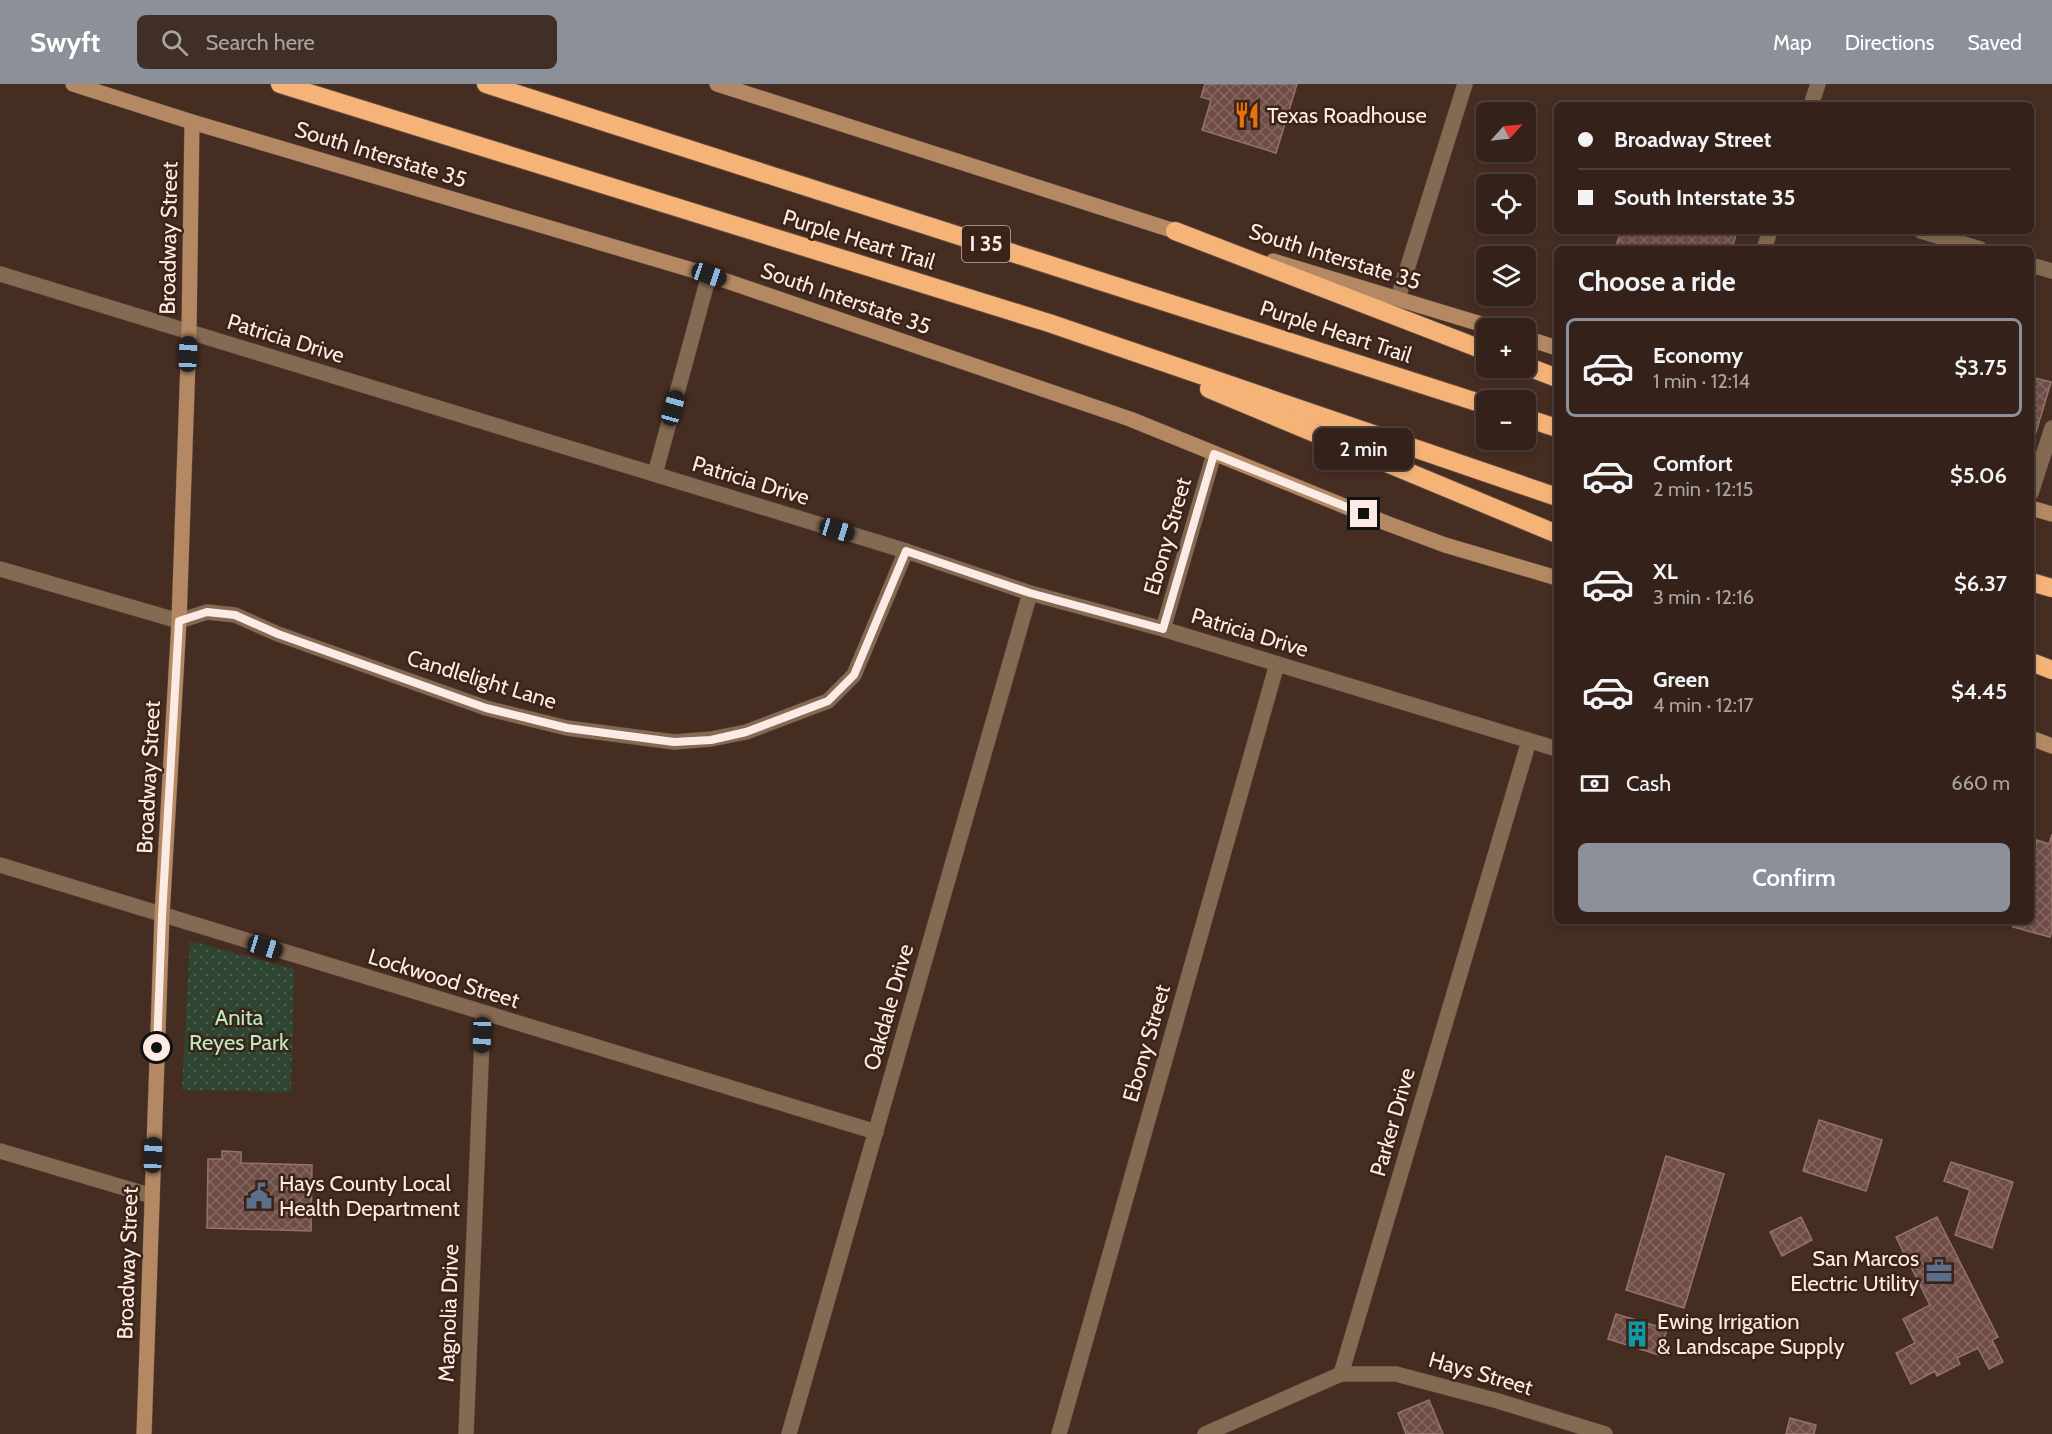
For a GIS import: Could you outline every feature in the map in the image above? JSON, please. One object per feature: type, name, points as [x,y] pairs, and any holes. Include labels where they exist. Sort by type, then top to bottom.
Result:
[{"type":"highway","name":"Purple Heart Trail","points":[[280,84],[1049,323],[1554,495]]},
{"type":"highway","name":"Purple Heart Trail","points":[[486,84],[1476,402]]},
{"type":"highway","points":[[1174,231],[1476,347]]},
{"type":"highway","points":[[1049,323],[1554,533]]},
{"type":"highway","points":[[1536,370],[1554,377]]},
{"type":"highway","points":[[1536,421],[1554,427]]},
{"type":"highway","points":[[2034,583],[2052,588]]},
{"type":"highway","points":[[2034,663],[2052,670]]},
{"type":"main road","name":"South Interstate 35","points":[[74,84],[192,122],[709,275],[1130,418],[1214,454],[1435,541],[1554,577]]},
{"type":"main road","name":"South Interstate 35","points":[[717,84],[1174,231],[1476,322]]},
{"type":"main road","name":"Broadway Street","points":[[144,1434],[162,916],[179,621],[189,332],[192,122]]},
{"type":"main road","points":[[1536,341],[1554,347]]},
{"type":"main road","points":[[2034,508],[2052,514]]},
{"type":"main road","points":[[2034,739],[2052,746]]},
{"type":"street","points":[[1398,298],[1465,84]]},
{"type":"street","points":[[1812,102],[1818,84]]},
{"type":"street","points":[[1931,234],[1970,246]]},
{"type":"street","points":[[2034,266],[2052,271]]},
{"type":"street","name":"Patricia Drive","points":[[0,274],[906,551],[1030,593],[1163,629],[1554,748]]},
{"type":"street","points":[[655,474],[709,275]]},
{"type":"street","points":[[2034,484],[2052,428]]},
{"type":"street","name":"Ebony Street","points":[[1163,629],[1214,454]]},
{"type":"street","name":"Candlelight Lane","points":[[179,621],[207,612],[235,615],[278,634],[486,708],[567,728],[674,742],[711,740],[746,732],[828,701],[854,675],[906,551]]},
{"type":"street","points":[[0,569],[179,621]]},
{"type":"street","name":"Oakdale Drive","points":[[789,1434],[1030,593]]},
{"type":"street","name":"Ebony Street","points":[[1059,1434],[1277,664]]},
{"type":"street","name":"Parker Drive","points":[[1341,1374],[1528,741]]},
{"type":"street","name":"Lockwood Street","points":[[0,866],[876,1132]]},
{"type":"street","name":"Magnolia Drive","points":[[466,1434],[483,1014]]},
{"type":"street","points":[[0,1151],[152,1196]]},
{"type":"street","points":[[1205,1434],[1341,1374]]},
{"type":"street","name":"Hays Street","points":[[1341,1374],[1396,1374],[1605,1434]]},
{"type":"green space","name":"Anita Reyes Park","points":[[190,941],[294,969],[291,1092],[182,1090]]},
{"type":"building","name":"Texas Roadhouse","points":[[1205,84],[1297,84],[1276,153],[1202,130],[1211,100],[1201,97]]},
{"type":"building","points":[[1620,234],[1736,234],[1733,246],[1616,246]]},
{"type":"building","points":[[2034,378],[2051,382],[2034,439]]},
{"type":"building","points":[[2052,834],[2052,930],[2050,937],[2013,927],[2014,924],[2034,924],[2034,851],[2037,840],[2049,844]]},
{"type":"building","points":[[1819,1120],[1882,1140],[1866,1191],[1803,1171]]},
{"type":"building","name":"Hays County Local Health Department","points":[[222,1151],[241,1152],[241,1163],[312,1165],[311,1231],[207,1228],[208,1159],[222,1159]]},
{"type":"building","points":[[1666,1156],[1724,1174],[1684,1308],[1626,1290]]},
{"type":"building","points":[[1951,1162],[2013,1182],[1992,1248],[1955,1235],[1970,1190],[1944,1181]]},
{"type":"building","points":[[1801,1217],[1812,1240],[1782,1256],[1770,1232]]},
{"type":"building","name":"San Marcos Electric Utility","points":[[1937,1217],[1998,1337],[1992,1340],[2003,1362],[1989,1369],[1978,1348],[1957,1358],[1960,1364],[1937,1376],[1935,1371],[1911,1384],[1896,1353],[1915,1343],[1903,1319],[1930,1305],[1896,1237]]},
{"type":"building","name":"Ewing Irrigation & Landscape Supply","points":[[1616,1314],[1667,1329],[1659,1355],[1608,1339]]},
{"type":"building","points":[[1429,1400],[1443,1434],[1406,1434],[1398,1413]]},
{"type":"building","points":[[1790,1418],[1816,1425],[1814,1434],[1786,1434]]},
{"type":"place","name":"Texas Roadhouse","points":[[1247,115]]},
{"type":"place","name":"Hays County Local Health Department","points":[[259,1196]]},
{"type":"place","name":"San Marcos Electric Utility","points":[[1939,1271]]},
{"type":"place","name":"Ewing Irrigation & Landscape Supply","points":[[1637,1334]]},
{"type":"route","points":[[157,1048],[179,621],[207,612],[235,615],[278,634],[486,708],[567,728],[674,742],[711,740],[746,732],[828,701],[854,675],[906,551],[1030,593],[1163,629],[1214,454],[1364,514]]}]
